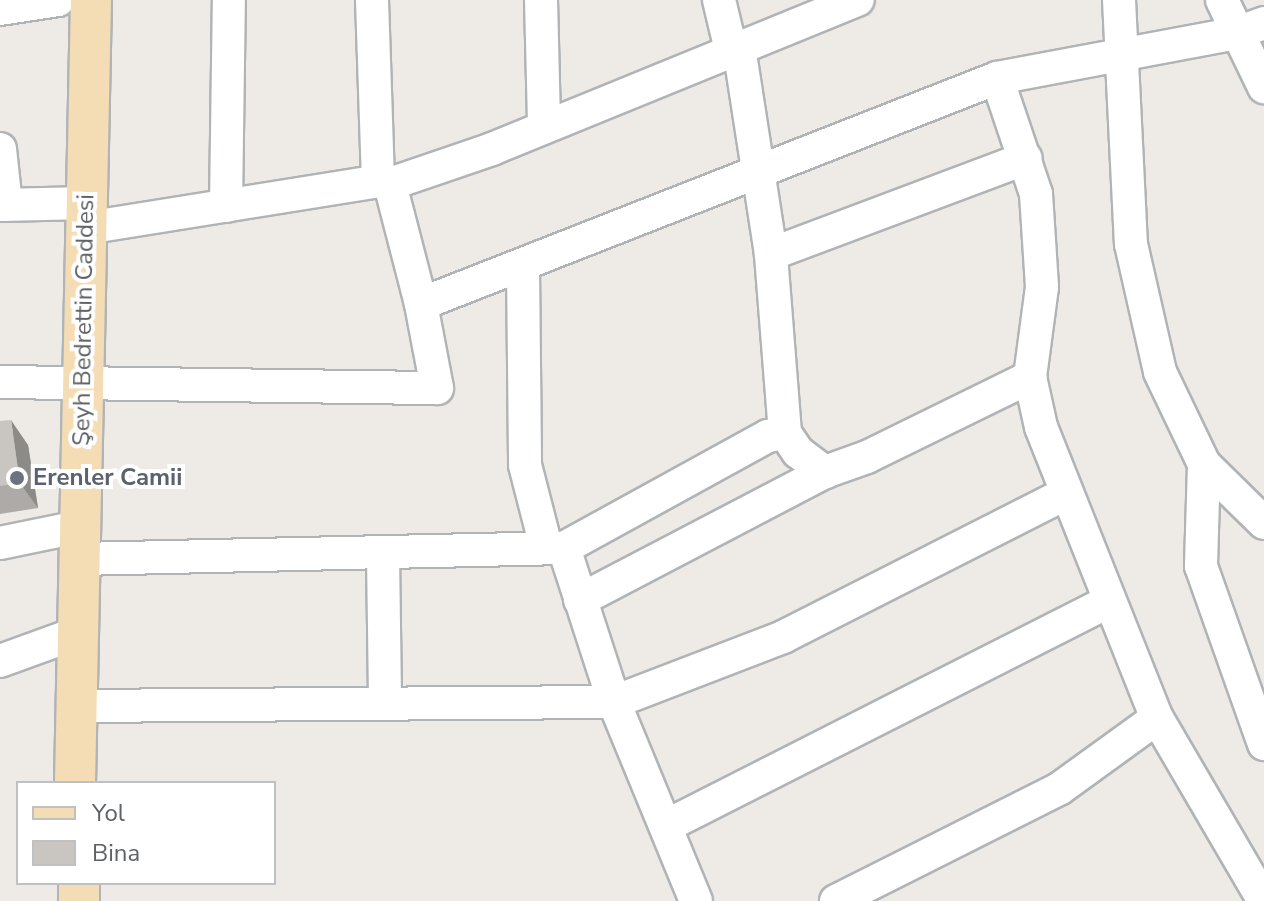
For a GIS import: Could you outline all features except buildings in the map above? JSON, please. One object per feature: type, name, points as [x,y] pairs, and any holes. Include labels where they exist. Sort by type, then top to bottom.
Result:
[{"type":"main road","name":"Şeyh Bedrettin Caddesi","points":[[75,781],[91,0]]},
{"type":"street","points":[[0,9],[58,0]]},
{"type":"street","points":[[226,206],[229,0]]},
{"type":"street","points":[[0,382],[437,388],[421,304],[384,182],[372,0]]},
{"type":"street","points":[[541,0],[544,127]]},
{"type":"street","points":[[719,0],[735,48],[760,174],[771,254],[785,433],[798,452],[825,472]]},
{"type":"street","points":[[0,149],[3,205],[86,216],[226,206],[384,182],[544,127],[858,0]]},
{"type":"street","points":[[1119,0],[1125,52],[1131,244],[1160,372],[1204,464],[1264,523]]},
{"type":"street","points":[[1222,0],[1251,28],[1264,87]]},
{"type":"street","points":[[421,304],[523,267],[997,78],[1251,28]]},
{"type":"street","points":[[997,78],[1026,158],[1043,255],[1030,377],[1065,494],[1157,718],[1264,901]]},
{"type":"street","points":[[771,254],[1026,158]]},
{"type":"street","points":[[523,267],[525,465],[555,548],[580,600],[614,702],[668,825],[696,901]]},
{"type":"street","points":[[580,600],[825,472],[867,457],[1030,377]]},
{"type":"street","points":[[0,543],[78,543],[383,555],[555,548],[768,436],[785,433]]},
{"type":"street","points":[[1204,464],[1201,566],[1264,744]]},
{"type":"street","points":[[76,706],[385,701],[614,702],[783,637],[1065,494]]},
{"type":"street","points":[[383,555],[385,701]]},
{"type":"street","points":[[668,825],[1108,602]]},
{"type":"street","points":[[0,661],[77,633]]},
{"type":"street","points":[[836,901],[1059,789],[1157,718]]},
{"type":"place","name":"Erenler Camii","points":[[17,478]]}]
